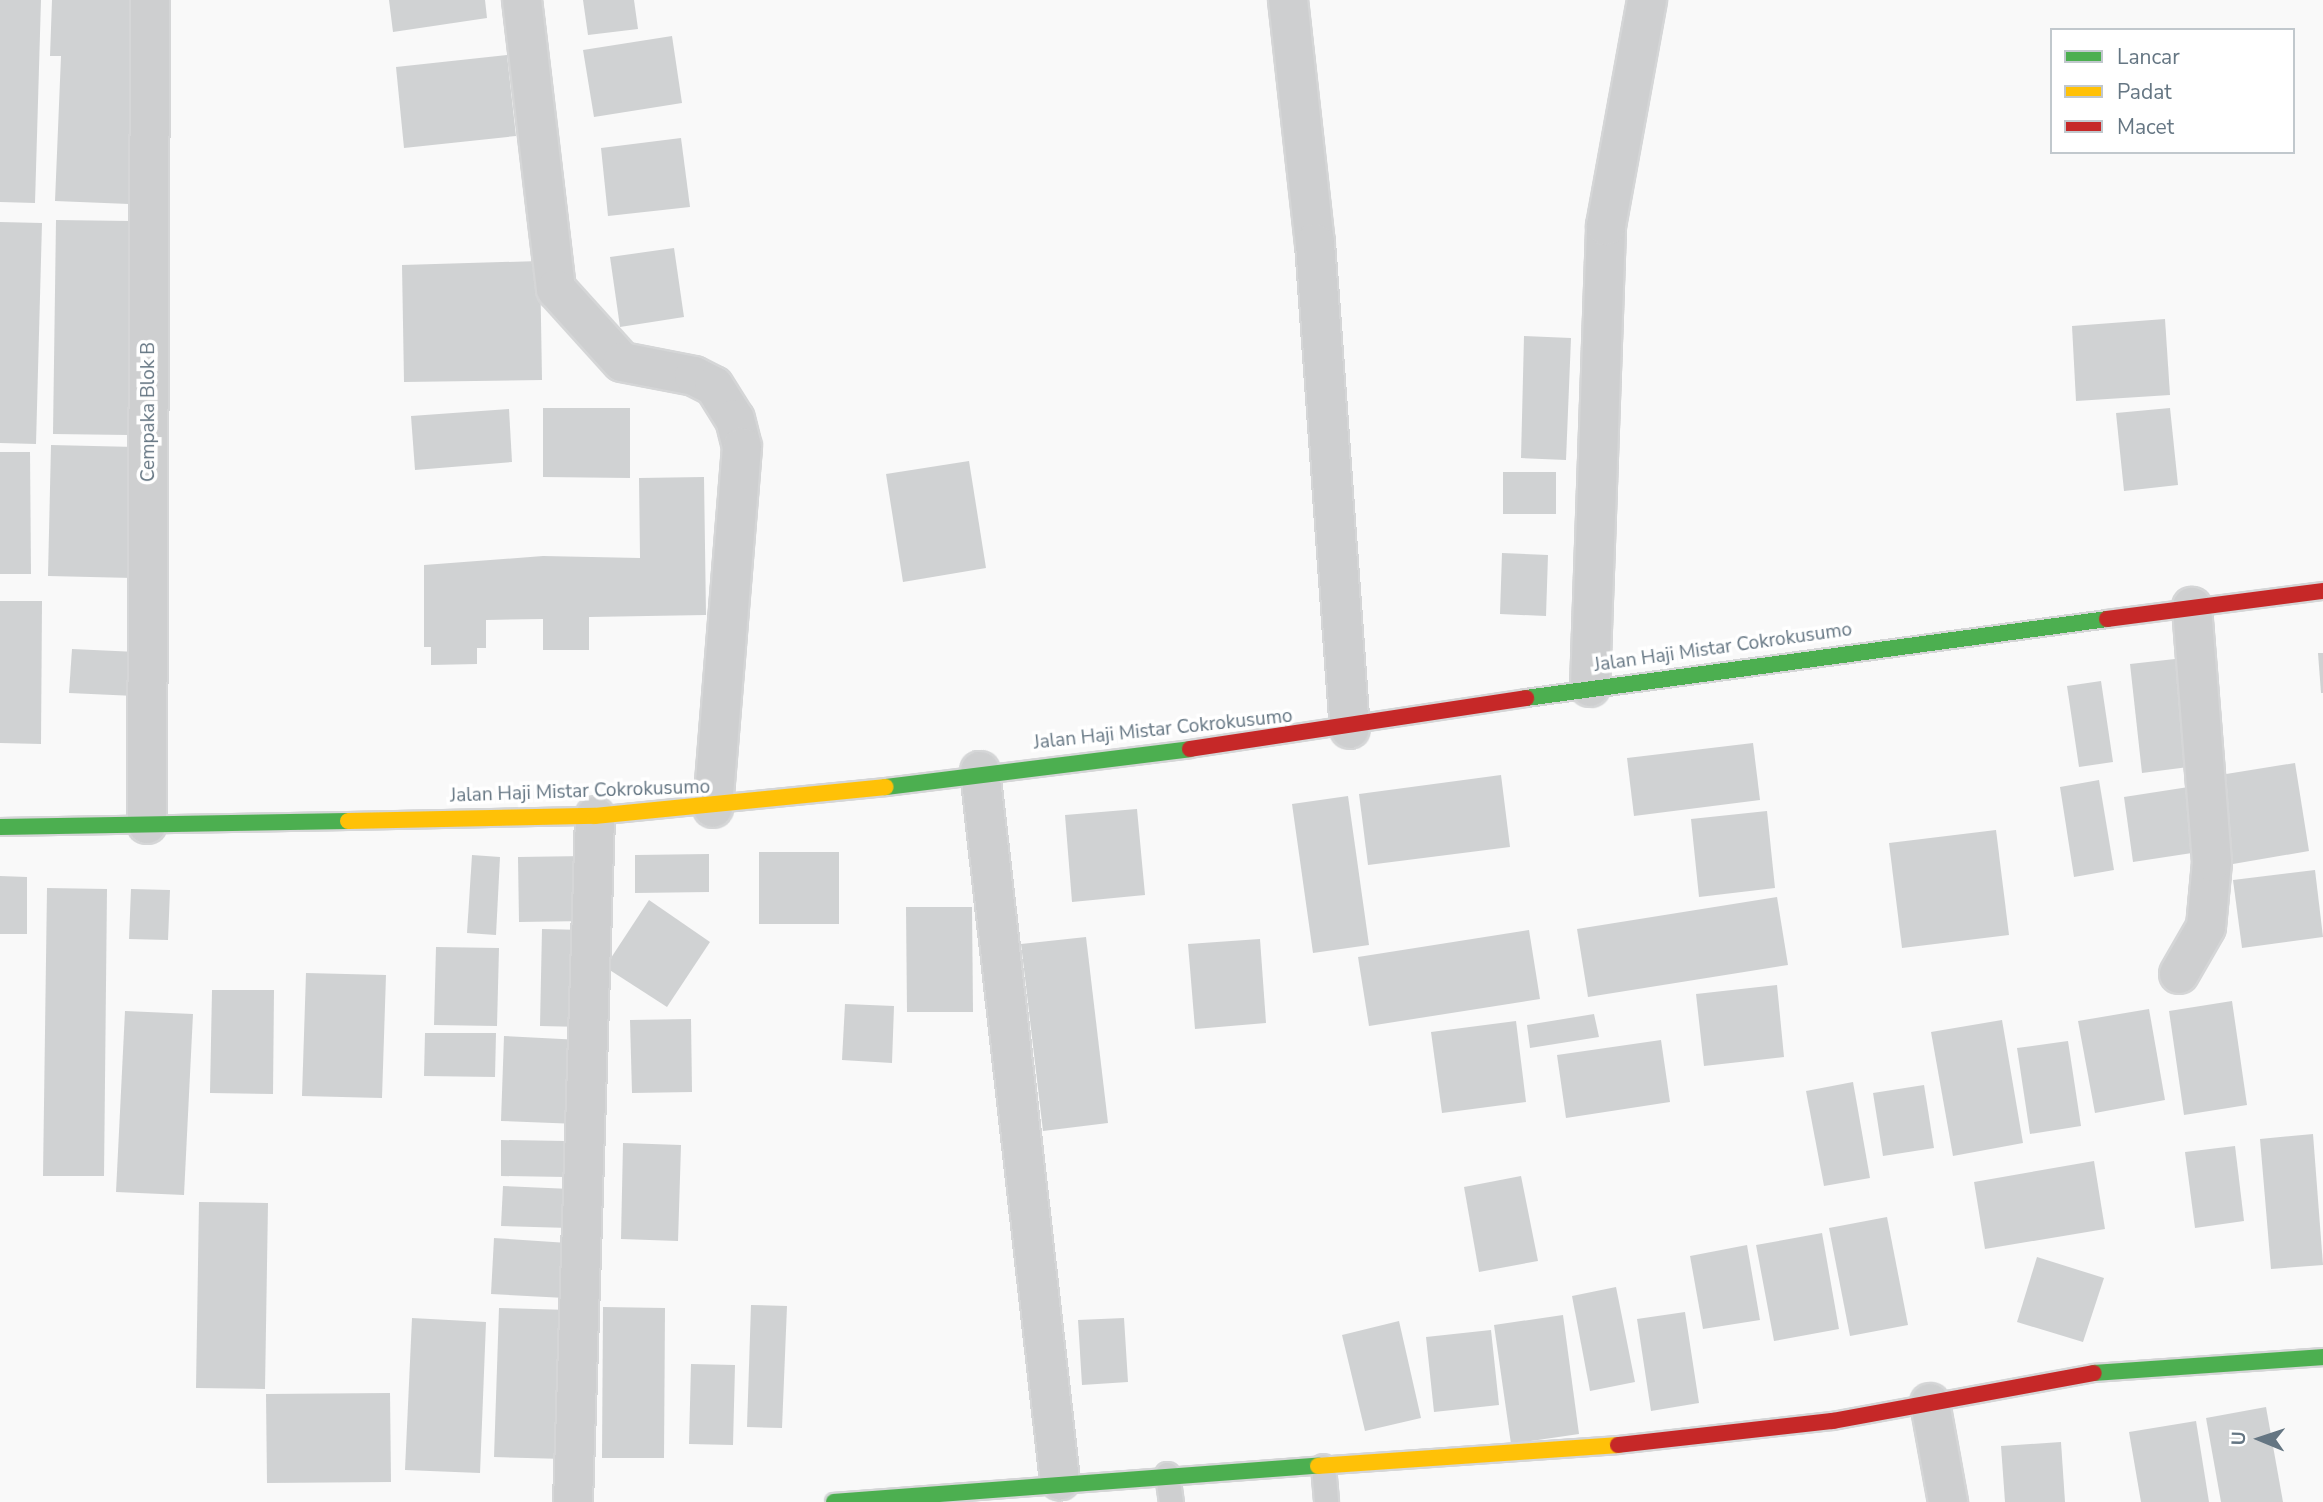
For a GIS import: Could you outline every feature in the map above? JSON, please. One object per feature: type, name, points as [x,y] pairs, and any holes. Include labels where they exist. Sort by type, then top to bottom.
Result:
[{"type":"main road","name":"Jalan Haji Mistar Cokrokusumo","points":[[0,827],[595,816],[713,808],[980,771],[1350,729],[1590,687],[2323,591]]},
{"type":"main road","points":[[834,1502],[1060,1480],[1565,1451],[1930,1404],[2086,1374],[2323,1357]]},
{"type":"street","name":"Cempaka Blok B","points":[[147,824],[150,0]]},
{"type":"street","points":[[522,0],[556,289],[622,362],[694,376],[714,386],[735,419],[742,447],[713,808]]},
{"type":"street","points":[[1288,0],[1315,243],[1350,729]]},
{"type":"street","points":[[1590,687],[1606,226],[1647,0]]},
{"type":"street","points":[[2179,974],[2206,927],[2212,862],[2192,607]]},
{"type":"street","points":[[980,771],[1060,1480]]},
{"type":"street","points":[[573,1502],[595,816]]},
{"type":"street","points":[[1930,1404],[1948,1502]]},
{"type":"lane","points":[[1323,1466],[1326,1502]]},
{"type":"lane","points":[[1167,1474],[1171,1502]]},
{"type":"building","points":[[0,0],[41,0],[35,203],[0,202]]},
{"type":"building","points":[[52,0],[136,0],[129,204],[55,201],[61,56],[50,56]]},
{"type":"building","points":[[389,0],[485,0],[487,18],[393,32]]},
{"type":"building","points":[[583,0],[634,0],[638,29],[588,35]]},
{"type":"building","points":[[672,36],[682,103],[594,117],[583,50]]},
{"type":"building","points":[[507,55],[516,136],[404,148],[396,67]]},
{"type":"building","points":[[681,138],[690,207],[608,216],[601,148]]},
{"type":"building","points":[[56,220],[132,221],[129,435],[53,434]]},
{"type":"building","points":[[0,222],[42,223],[36,444],[0,443]]},
{"type":"building","points":[[674,248],[684,317],[620,327],[610,257]]},
{"type":"building","points":[[540,261],[542,380],[404,382],[402,265]]},
{"type":"building","points":[[2165,319],[2170,395],[2076,401],[2072,326]]},
{"type":"building","points":[[1524,336],[1571,338],[1566,460],[1521,458]]},
{"type":"building","points":[[543,408],[630,408],[630,478],[543,477]]},
{"type":"building","points":[[2170,408],[2178,485],[2124,491],[2116,413]]},
{"type":"building","points":[[509,409],[512,462],[415,470],[411,416]]},
{"type":"building","points":[[51,445],[136,447],[133,578],[48,576]]},
{"type":"building","points":[[0,452],[30,452],[31,574],[0,574]]},
{"type":"building","points":[[969,461],[986,568],[903,582],[886,474]]},
{"type":"building","points":[[1503,472],[1556,472],[1556,514],[1503,514]]},
{"type":"building","points":[[704,477],[706,615],[589,617],[589,650],[543,650],[543,619],[486,620],[486,648],[477,648],[477,664],[431,665],[431,647],[424,647],[424,565],[543,556],[640,558],[639,478]]},
{"type":"building","points":[[1502,553],[1548,555],[1546,616],[1500,614]]},
{"type":"building","points":[[0,601],[42,601],[41,744],[0,743]]},
{"type":"building","points":[[72,649],[137,652],[135,696],[69,693]]},
{"type":"building","points":[[2318,653],[2323,653],[2323,693],[2321,693]]},
{"type":"building","points":[[2184,658],[2196,766],[2142,773],[2130,664]]},
{"type":"building","points":[[2101,681],[2113,762],[2079,767],[2067,686]]},
{"type":"building","points":[[1753,743],[1760,800],[1634,816],[1627,758]]},
{"type":"building","points":[[2295,763],[2309,851],[2233,864],[2220,775]]},
{"type":"building","points":[[1501,775],[1510,847],[1368,865],[1359,794]]},
{"type":"building","points":[[2099,780],[2114,870],[2074,877],[2060,787]]},
{"type":"building","points":[[2195,786],[2205,851],[2133,862],[2124,797]]},
{"type":"building","points":[[1348,796],[1369,945],[1313,953],[1292,804]]},
{"type":"building","points":[[1137,809],[1145,895],[1072,902],[1065,815]]},
{"type":"building","points":[[1767,811],[1775,888],[1699,897],[1691,819]]},
{"type":"building","points":[[1996,830],[2009,935],[1902,948],[1889,843]]},
{"type":"building","points":[[759,852],[839,852],[839,924],[759,924]]},
{"type":"building","points":[[709,854],[709,892],[635,893],[635,855]]},
{"type":"building","points":[[472,855],[500,857],[496,935],[467,933]]},
{"type":"building","points":[[586,856],[587,921],[519,922],[518,857]]},
{"type":"building","points":[[2315,870],[2323,937],[2242,948],[2233,880]]},
{"type":"building","points":[[0,876],[27,877],[27,934],[0,934]]},
{"type":"building","points":[[47,888],[107,889],[104,1176],[43,1176]]},
{"type":"building","points":[[131,889],[170,890],[168,940],[129,939]]},
{"type":"building","points":[[1777,897],[1788,965],[1588,997],[1577,929]]},
{"type":"building","points":[[649,900],[710,942],[667,1007],[605,967]]},
{"type":"building","points":[[906,907],[972,907],[973,1012],[907,1012]]},
{"type":"building","points":[[542,929],[585,930],[583,1027],[540,1026]]},
{"type":"building","points":[[1529,930],[1540,999],[1369,1026],[1358,957]]},
{"type":"building","points":[[1086,937],[1108,1123],[1043,1131],[1021,944]]},
{"type":"building","points":[[1260,939],[1266,1023],[1195,1029],[1188,944]]},
{"type":"building","points":[[436,947],[499,948],[497,1026],[434,1025]]},
{"type":"building","points":[[306,973],[386,975],[382,1098],[302,1096]]},
{"type":"building","points":[[1777,985],[1784,1057],[1704,1066],[1696,994]]},
{"type":"building","points":[[212,990],[274,990],[273,1094],[210,1093]]},
{"type":"building","points":[[2232,1001],[2247,1105],[2184,1115],[2169,1011]]},
{"type":"building","points":[[845,1004],[894,1006],[892,1063],[842,1060]]},
{"type":"building","points":[[2149,1009],[2165,1100],[2095,1113],[2078,1021]]},
{"type":"building","points":[[125,1011],[193,1014],[184,1195],[116,1192]]},
{"type":"building","points":[[1594,1014],[1599,1037],[1530,1048],[1527,1025]]},
{"type":"building","points":[[691,1019],[692,1092],[632,1093],[630,1020]]},
{"type":"building","points":[[2002,1020],[2023,1143],[1953,1156],[1931,1032]]},
{"type":"building","points":[[1516,1021],[1526,1102],[1442,1113],[1431,1032]]},
{"type":"building","points":[[425,1033],[496,1033],[495,1077],[424,1076]]},
{"type":"building","points":[[504,1036],[581,1040],[578,1124],[501,1121]]},
{"type":"building","points":[[1661,1040],[1670,1102],[1566,1118],[1557,1055]]},
{"type":"building","points":[[2068,1041],[2081,1126],[2030,1134],[2017,1048]]},
{"type":"building","points":[[1853,1082],[1870,1178],[1824,1186],[1806,1091]]},
{"type":"building","points":[[1924,1085],[1934,1148],[1883,1156],[1873,1093]]},
{"type":"building","points":[[2313,1134],[2323,1265],[2271,1269],[2260,1139]]},
{"type":"building","points":[[501,1140],[566,1141],[565,1177],[501,1176]]},
{"type":"building","points":[[623,1143],[681,1145],[678,1241],[621,1239]]},
{"type":"building","points":[[2235,1146],[2244,1221],[2195,1228],[2185,1152]]},
{"type":"building","points":[[2094,1161],[2105,1229],[1985,1249],[1974,1182]]},
{"type":"building","points":[[1521,1176],[1538,1261],[1479,1272],[1464,1187]]},
{"type":"building","points":[[503,1186],[571,1189],[570,1228],[501,1226]]},
{"type":"building","points":[[199,1202],[268,1203],[265,1389],[196,1388]]},
{"type":"building","points":[[1887,1217],[1908,1325],[1850,1336],[1829,1228]]},
{"type":"building","points":[[1822,1233],[1839,1329],[1774,1341],[1756,1245]]},
{"type":"building","points":[[494,1238],[568,1243],[565,1298],[491,1294]]},
{"type":"building","points":[[1747,1245],[1760,1320],[1703,1329],[1690,1256]]},
{"type":"building","points":[[2037,1257],[2104,1278],[2083,1342],[2017,1322]]},
{"type":"building","points":[[1616,1287],[1635,1382],[1590,1391],[1572,1296]]},
{"type":"building","points":[[751,1305],[787,1306],[782,1428],[747,1427]]},
{"type":"building","points":[[603,1307],[665,1308],[664,1458],[602,1458]]},
{"type":"building","points":[[499,1308],[570,1310],[565,1459],[494,1457]]},
{"type":"building","points":[[1685,1312],[1699,1403],[1651,1411],[1637,1319]]},
{"type":"building","points":[[1563,1315],[1579,1434],[1511,1444],[1494,1325]]},
{"type":"building","points":[[412,1318],[486,1322],[480,1473],[405,1470]]},
{"type":"building","points":[[1124,1318],[1128,1382],[1082,1385],[1078,1320]]},
{"type":"building","points":[[1399,1321],[1421,1418],[1365,1431],[1342,1335]]},
{"type":"building","points":[[1491,1330],[1499,1405],[1434,1412],[1426,1337]]},
{"type":"building","points":[[691,1364],[735,1365],[733,1445],[689,1444]]},
{"type":"building","points":[[390,1393],[391,1482],[267,1483],[266,1394]]},
{"type":"building","points":[[2266,1407],[2283,1502],[2221,1502],[2206,1418]]},
{"type":"building","points":[[2196,1421],[2209,1502],[2141,1502],[2129,1432]]},
{"type":"building","points":[[2061,1442],[2065,1502],[2005,1502],[2001,1446]]},
{"type":"traffic: fast","points":[[1526,698],[2107,619]]},
{"type":"traffic: fast","points":[[886,787],[1190,749]]},
{"type":"traffic: fast","points":[[0,827],[348,821]]},
{"type":"traffic: fast","points":[[2094,1373],[2323,1357]]},
{"type":"traffic: fast","points":[[834,1502],[1318,1466]]},
{"type":"traffic: slow","points":[[348,821],[595,816],[886,787]]},
{"type":"traffic: slow","points":[[1318,1466],[1618,1445]]},
{"type":"traffic: jam","points":[[2107,619],[2323,591]]},
{"type":"traffic: jam","points":[[1190,749],[1526,698]]},
{"type":"traffic: jam","points":[[1618,1445],[1833,1421],[2094,1373]]}]
